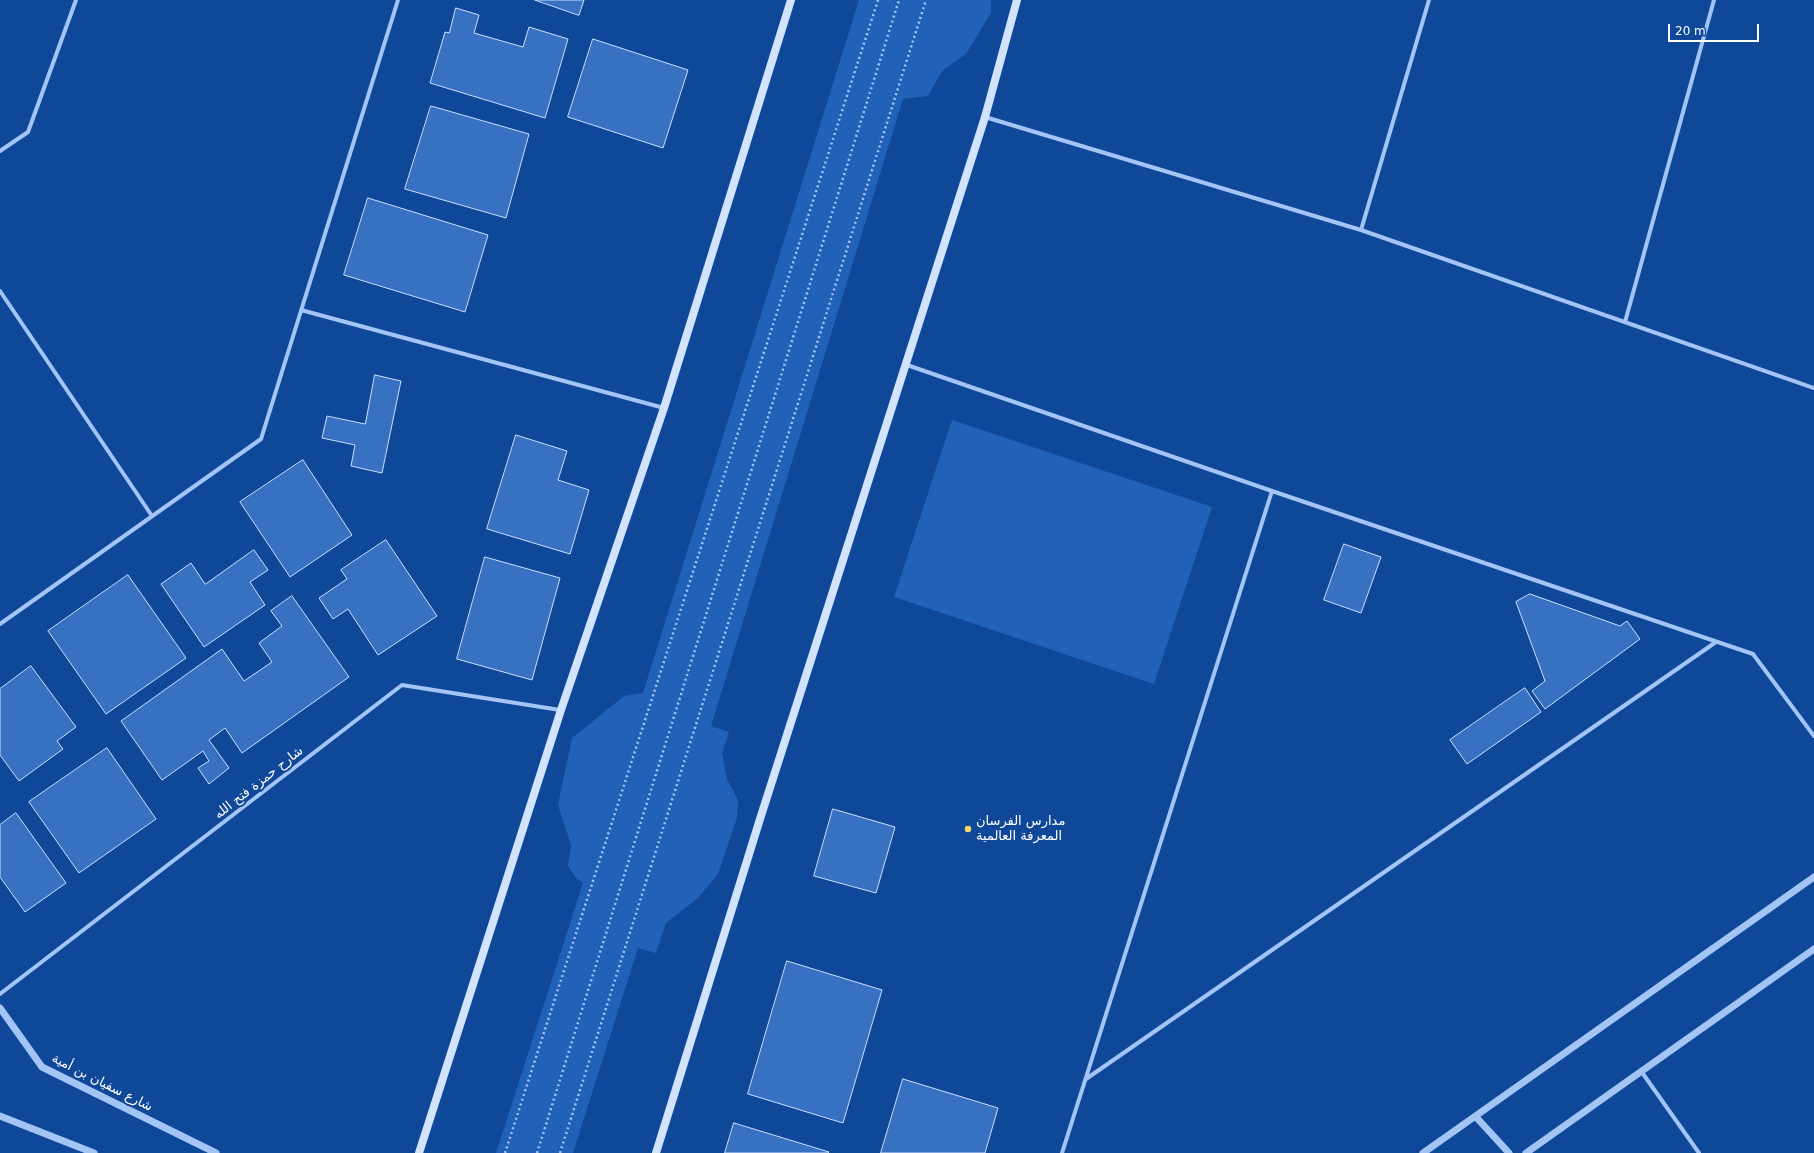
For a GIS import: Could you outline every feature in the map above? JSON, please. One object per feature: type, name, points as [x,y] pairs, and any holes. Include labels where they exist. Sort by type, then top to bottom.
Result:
[{"type":"main road","points":[[419,1153],[561,710],[664,408],[791,0]]},
{"type":"main road","points":[[656,1153],[760,819],[907,365],[985,117],[1017,0]]},
{"type":"street","points":[[0,152],[28,132],[76,0]]},
{"type":"street","points":[[0,624],[261,439],[398,0]]},
{"type":"street","points":[[1361,230],[1429,0]]},
{"type":"street","points":[[1625,322],[1714,0]]},
{"type":"street","points":[[985,117],[1361,230],[1814,388]]},
{"type":"street","points":[[0,291],[152,516]]},
{"type":"street","points":[[301,310],[664,408]]},
{"type":"street","points":[[907,365],[1272,492],[1753,654],[1814,736]]},
{"type":"street","points":[[1062,1153],[1272,492]]},
{"type":"street","points":[[1086,1079],[1716,642]]},
{"type":"street","name":"شارح حمزة فتح الله","points":[[0,994],[402,685],[561,710]]},
{"type":"street","points":[[1423,1153],[1814,877]]},
{"type":"street","points":[[1526,1153],[1814,949]]},
{"type":"street","name":"شارع سفيان بن أمية","points":[[0,1008],[42,1066],[216,1153]]},
{"type":"street","points":[[1642,1071],[1699,1153]]},
{"type":"street","points":[[0,1116],[94,1153]]},
{"type":"street","points":[[1476,1117],[1508,1153]]},
{"type":"path","points":[[505,1153],[878,0]]},
{"type":"path","points":[[537,1153],[899,0]]},
{"type":"path","points":[[560,1153],[926,0]]},
{"type":"shaded area","points":[[859,0],[991,0],[991,13],[966,54],[942,71],[928,96],[903,99],[711,726],[729,732],[722,753],[727,779],[738,800],[737,818],[718,874],[698,898],[666,923],[656,953],[638,948],[573,1153],[496,1153],[583,883],[576,878],[568,866],[571,845],[558,805],[572,738],[624,696],[643,693]]},
{"type":"shaded area","points":[[952,420],[1212,507],[1154,684],[894,597]]},
{"type":"building","points":[[535,0],[584,0],[579,15]]},
{"type":"building","points":[[456,8],[479,15],[474,33],[523,47],[529,27],[568,39],[545,118],[430,83],[445,32],[449,33]]},
{"type":"building","points":[[593,39],[688,70],[663,148],[568,117]]},
{"type":"building","points":[[431,106],[529,134],[506,218],[405,189]]},
{"type":"building","points":[[368,198],[488,235],[465,312],[344,275]]},
{"type":"building","points":[[375,375],[401,381],[382,473],[351,466],[355,445],[322,438],[327,416],[365,424]]},
{"type":"building","points":[[516,435],[567,451],[558,480],[589,490],[570,554],[487,529]]},
{"type":"building","points":[[303,460],[352,535],[290,577],[240,502]]},
{"type":"building","points":[[386,540],[437,616],[378,655],[348,609],[333,619],[319,598],[347,579],[341,570]]},
{"type":"building","points":[[1344,544],[1381,557],[1361,613],[1324,600]]},
{"type":"building","points":[[254,550],[268,570],[250,582],[265,605],[204,647],[161,584],[191,563],[205,584]]},
{"type":"building","points":[[485,557],[560,578],[532,680],[457,659]]},
{"type":"building","points":[[128,575],[186,658],[106,714],[48,631]]},
{"type":"building","points":[[1530,594],[1620,626],[1627,621],[1640,639],[1545,709],[1532,691],[1545,681],[1516,602]]},
{"type":"building","points":[[292,596],[349,677],[242,753],[225,728],[209,740],[229,768],[209,784],[198,768],[209,761],[203,751],[162,780],[121,721],[222,649],[244,681],[272,662],[259,643],[282,626],[271,611]]},
{"type":"building","points":[[31,666],[76,727],[57,741],[63,749],[19,781],[0,755],[0,689]]},
{"type":"building","points":[[1525,688],[1541,712],[1467,764],[1450,740]]},
{"type":"building","points":[[107,748],[156,819],[79,873],[29,802]]},
{"type":"building","points":[[833,809],[895,827],[876,893],[814,876]]},
{"type":"building","points":[[16,813],[66,883],[25,912],[0,877],[0,825]]},
{"type":"building","points":[[787,961],[882,990],[843,1123],[748,1094]]},
{"type":"building","points":[[903,1079],[998,1108],[985,1153],[881,1153]]},
{"type":"building","points":[[734,1123],[829,1152],[725,1153]]},
{"type":"place","name":"مدارس الفرسان المعرفة العالمية","points":[[968,829]]}]
